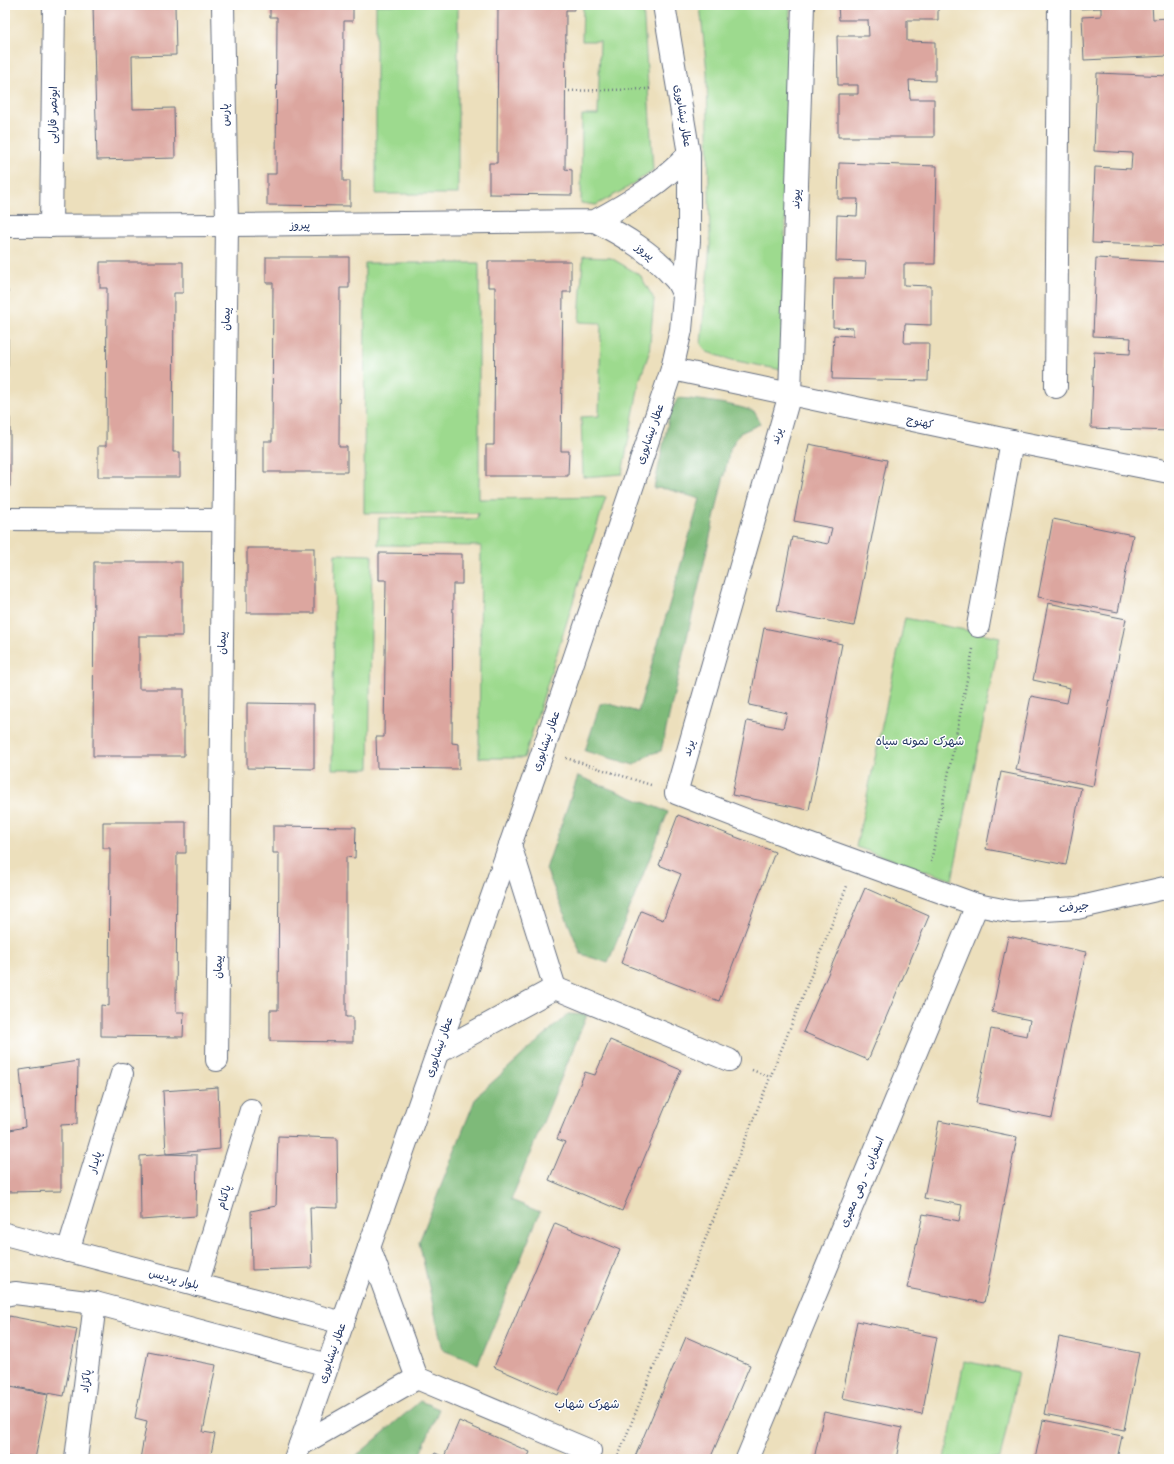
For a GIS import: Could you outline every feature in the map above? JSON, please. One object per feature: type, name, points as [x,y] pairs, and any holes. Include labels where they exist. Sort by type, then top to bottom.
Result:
[{"type":"street","name":"ابونصر فارابی","points":[[51,226],[54,5]]},
{"type":"street","name":"پارس","points":[[223,5],[227,226]]},
{"type":"street","name":"عطار نیشابوری","points":[[298,1452],[543,751],[672,369],[681,330],[689,241],[689,154],[664,5]]},
{"type":"street","name":"پیوند","points":[[790,394],[803,5]]},
{"type":"street","points":[[1056,387],[1059,5]]},
{"type":"street","name":"پیروز","points":[[595,221],[647,191],[678,166],[689,154]]},
{"type":"street","name":"پیروز","points":[[5,226],[227,226],[595,221],[617,232],[644,250],[676,279],[684,295]]},
{"type":"street","name":"پیمان","points":[[217,1060],[227,226]]},
{"type":"street","name":"كهنوج","points":[[672,369],[1012,441],[1169,472]]},
{"type":"street","name":"پرند","points":[[676,793],[790,394]]},
{"type":"street","points":[[978,626],[1012,441]]},
{"type":"street","points":[[5,519],[223,520]]},
{"type":"street","points":[[676,793],[977,905]]},
{"type":"street","points":[[510,845],[555,988]]},
{"type":"street","name":"جیرفت","points":[[977,905],[1014,912],[1077,908],[1169,888]]},
{"type":"street","name":"اسفراين - رهی معیری","points":[[747,1459],[977,905]]},
{"type":"street","points":[[438,1052],[555,988]]},
{"type":"street","points":[[555,988],[729,1060]]},
{"type":"street","name":"پایدار","points":[[68,1251],[122,1074]]},
{"type":"street","name":"پاکنام","points":[[197,1285],[250,1110]]},
{"type":"street","name":"بلوار پردیس","points":[[5,1234],[343,1323]]},
{"type":"street","points":[[369,1247],[417,1378],[590,1451]]},
{"type":"street","points":[[5,1295],[15,1293],[95,1303],[328,1365]]},
{"type":"street","name":"پاکزاد","points":[[76,1459],[95,1303]]},
{"type":"street","points":[[298,1452],[417,1378]]},
{"type":"path","points":[[565,91],[648,89],[676,74]]},
{"type":"path","points":[[930,865],[978,626]]},
{"type":"path","points":[[543,751],[676,793]]},
{"type":"path","points":[[617,1459],[857,861]]},
{"type":"green space","points":[[376,5],[458,5],[458,194],[376,194]]},
{"type":"green space","points":[[583,5],[643,5],[653,170],[627,188],[596,205],[581,203],[582,115],[598,115],[600,41],[582,41]]},
{"type":"green space","points":[[700,5],[790,5],[782,370],[732,360],[707,352],[701,344],[710,245],[707,72]]},
{"type":"green space","points":[[583,257],[611,258],[640,275],[654,299],[649,353],[640,379],[622,474],[583,477],[581,417],[599,416],[601,323],[579,322]]},
{"type":"green space","points":[[365,263],[479,263],[479,499],[606,497],[524,758],[479,758],[481,546],[378,545],[379,518],[477,519],[478,513],[364,513]]},
{"type":"green space","points":[[678,398],[741,407],[755,413],[760,424],[740,433],[730,449],[661,751],[650,754],[634,765],[585,751],[600,704],[606,703],[638,712],[700,499],[667,489],[654,488],[670,413]]},
{"type":"green space","points":[[335,554],[372,555],[369,769],[332,769]]},
{"type":"green space","points":[[905,618],[1000,637],[952,880],[856,847]]},
{"type":"green space","points":[[578,776],[668,812],[608,963],[581,954],[546,869]]},
{"type":"green space","points":[[568,1014],[587,1015],[511,1200],[540,1212],[478,1364],[443,1350],[419,1242],[476,1097]]},
{"type":"green space","points":[[964,1361],[1018,1372],[1000,1459],[945,1459]]},
{"type":"green space","points":[[420,1401],[439,1409],[418,1459],[353,1459]]},
{"type":"building","points":[[93,5],[175,5],[176,55],[132,56],[133,109],[174,108],[175,158],[97,160]]},
{"type":"building","points":[[270,5],[353,5],[353,21],[344,21],[343,181],[350,181],[350,206],[267,205],[267,174],[276,174],[277,17],[270,17]]},
{"type":"building","points":[[498,5],[574,5],[574,10],[566,10],[565,169],[572,170],[572,195],[489,194],[489,163],[497,163]]},
{"type":"building","points":[[838,5],[938,5],[938,20],[907,20],[907,41],[935,42],[935,81],[909,80],[910,99],[934,99],[934,137],[838,137],[838,94],[858,94],[858,85],[838,85],[837,36],[869,36],[868,20],[839,20]]},
{"type":"building","points":[[1080,5],[1152,5],[1153,19],[1169,18],[1169,56],[1084,60],[1082,17],[1101,16],[1101,8],[1080,9]]},
{"type":"building","points":[[1097,73],[1169,76],[1169,246],[1092,243],[1095,167],[1131,169],[1132,153],[1094,151]]},
{"type":"building","points":[[839,163],[937,166],[935,264],[904,264],[904,285],[931,286],[931,325],[905,324],[904,343],[929,343],[928,381],[832,379],[834,335],[853,336],[853,328],[833,327],[834,278],[865,278],[866,262],[836,261],[837,215],[857,216],[858,199],[838,199]]},
{"type":"building","points":[[266,257],[349,257],[349,288],[340,288],[339,447],[347,447],[347,472],[264,472],[264,441],[272,441],[273,283],[266,283]]},
{"type":"building","points":[[1096,258],[1169,262],[1168,431],[1091,428],[1094,352],[1130,354],[1131,338],[1093,336]]},
{"type":"building","points":[[488,261],[571,261],[571,292],[563,292],[561,451],[569,451],[568,476],[486,476],[486,445],[494,445],[495,287],[488,287]]},
{"type":"building","points":[[100,262],[183,262],[183,293],[174,293],[173,452],[180,452],[180,477],[98,477],[98,446],[106,446],[107,288],[100,288]]},
{"type":"building","points":[[5,291],[8,291],[8,366],[5,366]]},
{"type":"building","points":[[5,418],[10,418],[10,486],[5,486]]},
{"type":"building","points":[[809,444],[887,460],[854,626],[777,611],[792,537],[828,544],[832,528],[794,521]]},
{"type":"building","points":[[1053,519],[1133,535],[1118,612],[1038,597]]},
{"type":"building","points":[[247,548],[314,548],[314,613],[247,613]]},
{"type":"building","points":[[379,553],[462,554],[462,584],[453,584],[452,743],[459,744],[459,769],[377,768],[376,737],[384,737],[386,580],[379,580]]},
{"type":"building","points":[[94,562],[182,562],[182,636],[139,636],[139,689],[184,689],[184,756],[93,756]]},
{"type":"building","points":[[1048,603],[1126,619],[1093,786],[1016,770],[1031,696],[1067,703],[1070,688],[1033,680]]},
{"type":"building","points":[[764,628],[842,644],[809,810],[732,795],[747,721],[783,728],[787,713],[749,705]]},
{"type":"building","points":[[247,703],[314,704],[314,769],[247,768]]},
{"type":"building","points":[[1001,772],[1081,788],[1066,865],[986,849]]},
{"type":"building","points":[[678,815],[775,852],[719,1001],[621,963],[641,911],[663,920],[681,874],[659,865]]},
{"type":"building","points":[[103,822],[186,822],[186,853],[177,853],[176,1012],[184,1012],[183,1037],[101,1036],[101,1005],[109,1006],[110,848],[103,848]]},
{"type":"building","points":[[273,826],[356,827],[355,858],[346,857],[346,1017],[353,1017],[353,1042],[270,1041],[270,1010],[278,1010],[279,853],[273,853]]},
{"type":"building","points":[[865,888],[929,916],[868,1060],[803,1032]]},
{"type":"building","points":[[1008,936],[1086,952],[1052,1118],[976,1103],[991,1029],[1027,1036],[1030,1020],[992,1012]]},
{"type":"building","points":[[610,1040],[681,1070],[622,1211],[549,1180],[565,1142],[557,1139],[585,1072],[595,1075]]},
{"type":"building","points":[[78,1061],[77,1124],[61,1125],[61,1191],[6,1192],[5,1131],[25,1127],[20,1070]]},
{"type":"building","points":[[218,1087],[220,1149],[166,1154],[163,1091]]},
{"type":"building","points":[[939,1121],[1017,1137],[984,1303],[907,1288],[923,1214],[959,1221],[962,1205],[924,1198]]},
{"type":"building","points":[[278,1136],[337,1138],[338,1208],[310,1207],[312,1268],[252,1270],[251,1211],[276,1206]]},
{"type":"building","points":[[166,1154],[197,1155],[196,1216],[141,1220],[140,1156]]},
{"type":"building","points":[[555,1223],[620,1250],[558,1395],[494,1367]]},
{"type":"building","points":[[9,1316],[77,1329],[64,1396],[5,1385],[5,1337]]},
{"type":"building","points":[[857,1321],[937,1337],[922,1414],[842,1398]]},
{"type":"building","points":[[686,1337],[750,1365],[710,1459],[634,1459]]},
{"type":"building","points":[[1059,1337],[1139,1353],[1124,1430],[1044,1414]]},
{"type":"building","points":[[148,1352],[216,1365],[203,1432],[215,1434],[210,1459],[140,1459],[147,1421],[135,1418]]},
{"type":"building","points":[[5,1386],[48,1394],[35,1459],[22,1459],[5,1456]]},
{"type":"building","points":[[824,1412],[902,1428],[896,1459],[814,1459]]},
{"type":"building","points":[[1043,1420],[1122,1436],[1117,1459],[1035,1459]]},
{"type":"building","points":[[459,1421],[530,1452],[527,1459],[432,1459],[435,1453],[444,1457]]},
{"type":"district","name":"شهرک نمونه سپاه","points":[[920,741]]},
{"type":"district","name":"شهرک شهاب","points":[[587,1404]]}]
